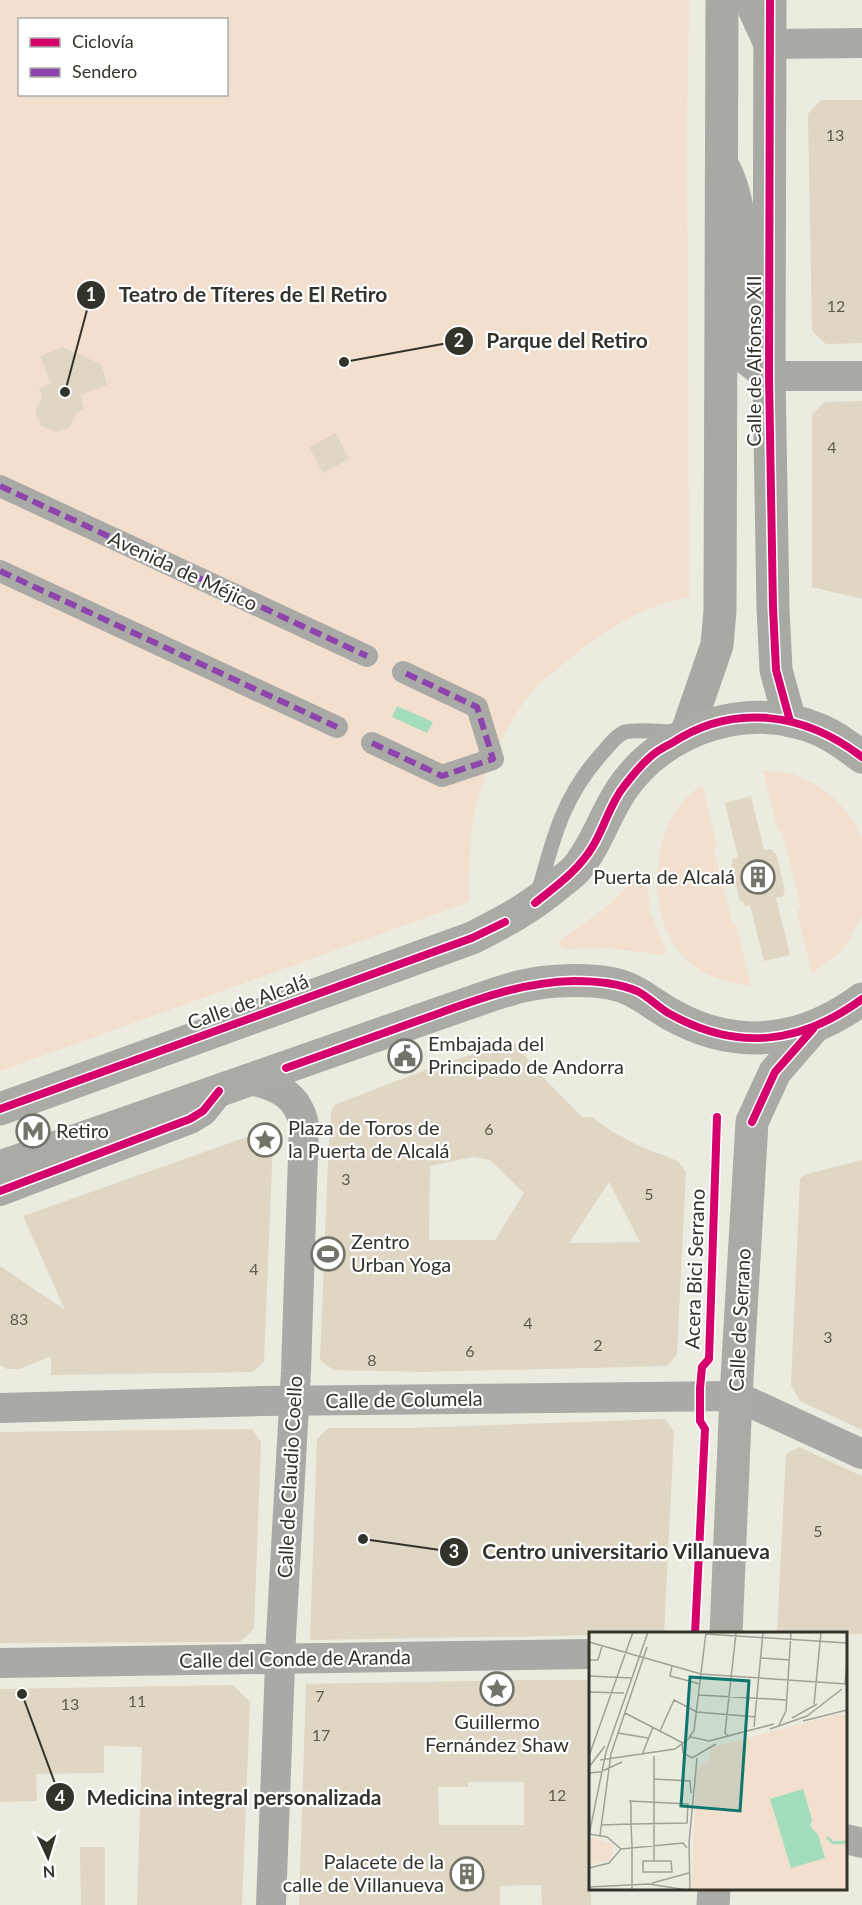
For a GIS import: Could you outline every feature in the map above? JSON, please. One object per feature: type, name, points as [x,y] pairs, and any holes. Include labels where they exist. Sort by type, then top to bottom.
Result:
[{"type":"main road","name":"Calle de Alfonso XII","points":[[687,732],[717,645],[720,611],[722,0]]},
{"type":"main road","name":"Calle de Alfonso XII","points":[[770,0],[769,376],[776,670],[790,721]]},
{"type":"main road","name":"Calle de Alcalá","points":[[0,1109],[472,939],[511,919],[576,870],[593,846],[622,788],[650,757],[687,732],[725,720],[754,717],[790,721],[819,729],[843,742],[862,757]]},
{"type":"main road","points":[[0,1167],[523,986],[574,981],[610,983],[638,992],[670,1014],[712,1033],[735,1038],[767,1039],[790,1035],[842,1013],[862,999]]},
{"type":"main road","name":"Calle de Serrano","points":[[726,1632],[736,1396],[752,1122],[775,1072],[815,1026]]},
{"type":"main road","points":[[713,1905],[714,1890]]},
{"type":"street","points":[[750,0],[770,44],[862,43]]},
{"type":"street","points":[[722,163],[732,184],[740,223],[744,356],[769,376],[862,376]]},
{"type":"street","name":"Avenida de Méjico","points":[[0,486],[367,656]]},
{"type":"street","points":[[0,571],[337,727]]},
{"type":"street","points":[[372,743],[442,776],[493,759],[477,706],[403,672]]},
{"type":"street","name":"Calle de Claudio Coello","points":[[251,1080],[269,1084],[287,1093],[297,1104],[304,1125],[271,1905]]},
{"type":"street","points":[[0,1191],[190,1119],[203,1112],[219,1091]]},
{"type":"street","points":[[736,1396],[862,1454]]},
{"type":"street","name":"Calle de Columela","points":[[0,1408],[294,1401],[736,1396]]},
{"type":"street","name":"Calle del Conde de Aranda","points":[[0,1663],[589,1654]]},
{"type":"street","points":[[847,1839],[862,1843]]},
{"type":"lane","points":[[535,903],[553,838],[567,801],[594,761],[625,732],[687,732]]},
{"type":"shaded area","points":[[0,0],[689,0],[687,128],[689,597],[653,607],[606,632],[576,653],[534,689],[516,713],[488,770],[478,798],[471,837],[469,902],[0,1071]]},
{"type":"shaded area","points":[[397,706],[433,722],[427,733],[392,717]]},
{"type":"shaded area","points":[[763,770],[793,774],[817,785],[838,802],[853,821],[862,839],[862,916],[840,952],[812,973],[797,911],[801,909],[782,831],[778,832]]},
{"type":"shaded area","points":[[702,785],[717,846],[713,848],[751,986],[720,979],[691,964],[675,946],[664,923],[658,898],[661,846],[670,822],[684,801]]},
{"type":"shaded area","points":[[643,872],[646,873],[650,912],[666,951],[664,955],[607,948],[562,949],[559,941],[604,909]]},
{"type":"building","points":[[821,100],[862,100],[862,343],[826,344],[812,331],[808,114]]},
{"type":"building","points":[[62,347],[101,364],[107,385],[80,395],[84,409],[76,413],[70,427],[56,432],[41,426],[35,411],[42,397],[39,388],[51,384],[40,356]]},
{"type":"building","points":[[862,401],[862,599],[812,587],[812,415],[825,402]]},
{"type":"building","points":[[336,433],[349,459],[323,473],[309,447]]},
{"type":"building","name":"Puerta de Alcalá","points":[[751,796],[764,850],[772,849],[774,854],[776,853],[785,891],[784,896],[776,898],[790,955],[764,961],[750,905],[745,906],[743,901],[740,902],[731,864],[733,864],[732,859],[738,857],[725,803]]},
{"type":"building","points":[[509,1042],[515,1043],[535,1069],[582,1117],[592,1117],[611,1131],[637,1145],[678,1161],[686,1172],[677,1354],[667,1366],[423,1372],[333,1370],[320,1360],[331,1113],[334,1105],[428,1069]],"holes":[[[473,1157],[490,1160],[524,1193],[495,1240],[429,1240],[430,1166]],[[609,1182],[640,1242],[569,1243]]]},
{"type":"building","points":[[261,1132],[273,1140],[264,1362],[253,1372],[51,1375],[51,1356],[20,1369],[7,1369],[0,1365],[0,1266],[65,1310],[23,1216]]},
{"type":"building","points":[[862,1160],[862,1430],[800,1401],[791,1385],[800,1178],[807,1174]]},
{"type":"building","points":[[665,1419],[674,1432],[664,1632],[310,1640],[317,1439],[328,1428],[410,1428]]},
{"type":"building","points":[[252,1429],[261,1442],[254,1629],[240,1642],[0,1643],[0,1432]]},
{"type":"building","points":[[799,1447],[862,1476],[862,1634],[777,1632],[786,1454]]},
{"type":"building","points":[[589,1680],[589,1890],[591,1890],[591,1905],[542,1905],[541,1885],[500,1886],[500,1905],[299,1905],[306,1684]],"holes":[[[468,1782],[524,1782],[524,1825],[439,1825],[438,1787],[468,1787]]]},
{"type":"building","points":[[233,1685],[250,1702],[242,1905],[137,1905],[142,1747],[104,1746],[104,1773],[36,1774],[37,1801],[0,1802],[0,1689]]},
{"type":"building","points":[[80,1847],[105,1847],[105,1905],[81,1905]]},
{"type":"marked path","points":[[0,486],[367,656]]},
{"type":"marked path","points":[[0,571],[337,727]]},
{"type":"marked path","points":[[372,743],[442,776],[493,759],[477,707],[403,672]]},
{"type":"cycle path","points":[[770,0],[769,376],[773,608],[776,670],[790,721]]},
{"type":"cycle path","points":[[535,903],[581,863],[597,838],[615,799],[639,768],[651,756],[696,730],[720,722],[744,718],[769,718],[793,722],[817,730],[862,757]]},
{"type":"cycle path","points":[[0,1109],[472,938],[505,922]]},
{"type":"cycle path","points":[[286,1068],[477,1000],[515,989],[554,982],[598,982],[630,988],[641,993],[670,1014],[695,1026],[720,1034],[745,1038],[769,1038],[792,1034],[816,1026],[862,999]]},
{"type":"cycle path","points":[[752,1122],[775,1072],[813,1029]]},
{"type":"cycle path","points":[[0,1191],[190,1119],[203,1111],[219,1091]]},
{"type":"cycle path","name":"Acera Bici Serrano","points":[[695,1632],[705,1429],[700,1421],[700,1388],[702,1367],[709,1359],[717,1117]]},
{"type":"place","name":"Parque del Retiro","points":[[344,362]]},
{"type":"place","name":"Teatro de Títeres de El Retiro","points":[[65,392]]},
{"type":"place","name":"Puerta de Alcalá","points":[[758,877]]},
{"type":"place","name":"Embajada del Principado de Andorra","points":[[405,1056]]},
{"type":"place","name":"Retiro","points":[[33,1131]]},
{"type":"place","name":"Plaza de Toros de la Puerta de Alcalá","points":[[265,1140]]},
{"type":"place","name":"Zentro Urban Yoga","points":[[328,1254]]},
{"type":"place","name":"Centro universitario Villanueva","points":[[363,1539]]},
{"type":"place","name":"Guillermo Fernández Shaw","points":[[497,1689]]},
{"type":"place","name":"Medicina integral personalizada","points":[[22,1694]]},
{"type":"place","name":"Palacete de la calle de Villanueva","points":[[467,1874]]}]
